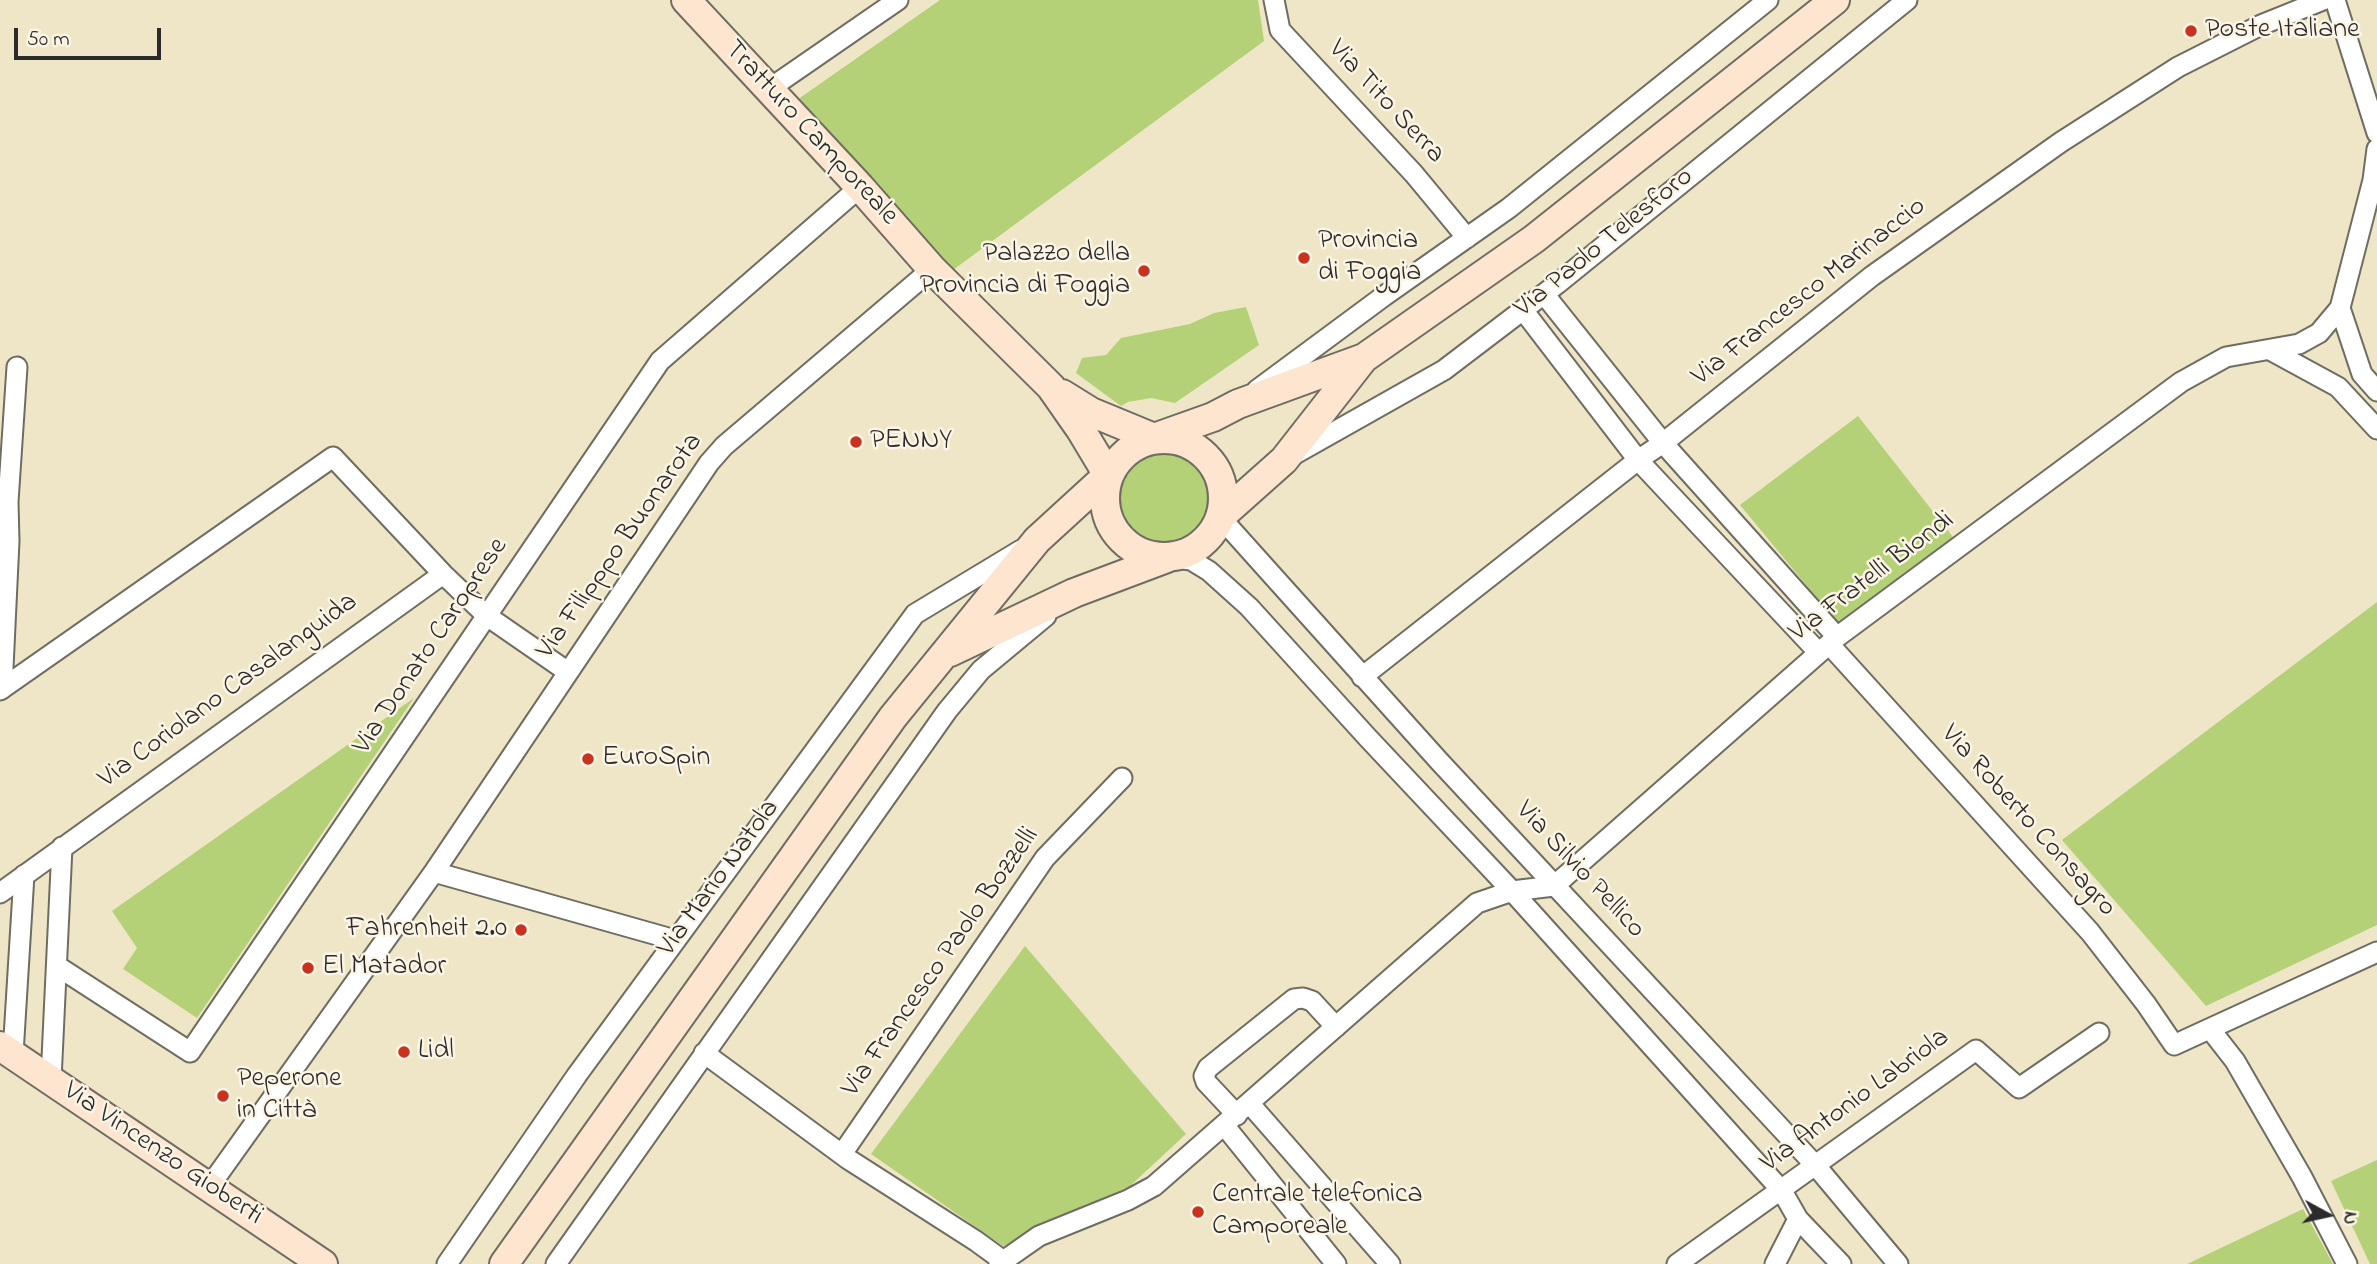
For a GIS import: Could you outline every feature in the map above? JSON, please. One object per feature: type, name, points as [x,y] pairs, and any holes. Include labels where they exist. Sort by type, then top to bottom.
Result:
[{"type":"street","name":"Tratturo Camporeale","points":[[686,0],[860,187],[932,269],[1051,387],[1108,475]]},
{"type":"street","points":[[769,89],[898,0]]},
{"type":"street","name":"Via Tito Serra","points":[[1274,0],[1280,30],[1414,174],[1467,238]]},
{"type":"street","name":"Via Paolo Telesforo","points":[[1238,404],[1509,208],[1768,0]]},
{"type":"street","name":"Via Paolo Telesforo","points":[[1154,438],[1364,358],[1534,239],[1835,0]]},
{"type":"street","name":"Via Paolo Telesforo","points":[[1284,460],[1444,370],[1544,294],[1907,0]]},
{"type":"street","name":"Via Francesco Marinaccio","points":[[1362,677],[1872,276],[2061,142],[2178,67],[2261,26],[2323,0]]},
{"type":"street","points":[[2335,0],[2377,133]]},
{"type":"street","name":"Via Fratelli Biondi","points":[[1554,886],[1829,645],[2181,382],[2226,357],[2299,344],[2319,333],[2340,308],[2373,180],[2377,149]]},
{"type":"street","name":"Via Donato Caroprese","points":[[57,966],[190,1052],[660,361],[860,187]]},
{"type":"street","name":"Via Filipppo Buonarota","points":[[209,1186],[434,872],[709,463],[724,446],[932,269]]},
{"type":"street","name":"Via Roberto Consagro","points":[[1544,294],[1829,645],[2090,932],[2174,1045],[2210,1029]]},
{"type":"street","points":[[2340,308],[2362,374],[2377,391]]},
{"type":"street","name":"Via Roberto Consagro","points":[[1523,310],[1638,460],[1829,645]]},
{"type":"street","points":[[2270,350],[2338,387],[2377,429]]},
{"type":"street","name":"Via Paolo Telesforo","points":[[1220,517],[1284,460],[1364,358]]},
{"type":"street","points":[[1,689],[9,541],[4,497],[17,367]]},
{"type":"street","points":[[2338,387],[2362,374]]},
{"type":"street","name":"Tratturo Camporeale","points":[[1051,387],[1091,412],[1154,438]]},
{"type":"street","points":[[1169,557],[1182,555],[1210,535],[1220,517],[1223,499],[1221,482],[1207,457],[1198,449],[1180,440],[1154,438],[1127,450],[1108,475],[1104,504],[1119,538],[1141,553],[1169,557],[1191,560],[1249,607],[1513,891],[1782,1191],[1798,1219],[1841,1264]]},
{"type":"street","points":[[1,689],[333,457],[443,574],[487,616],[568,672]]},
{"type":"street","name":"Via Mario Natola","points":[[504,1264],[893,717],[1037,540],[1108,475]]},
{"type":"street","name":"Via Silvio Pellico","points":[[1220,517],[1362,677],[1816,1166],[1897,1264]]},
{"type":"street","name":"Via Mario Natola","points":[[447,1264],[577,1075],[915,614],[1037,540]]},
{"type":"street","name":"Via Mario Natola","points":[[943,656],[1074,593],[1169,557]]},
{"type":"street","name":"Via Coriolano Casalanguida","points":[[0,893],[443,574]]},
{"type":"street","name":"Via Mario Natola","points":[[556,1264],[947,712],[972,680],[1007,646],[1074,593]]},
{"type":"street","name":"Via Francesco Paolo Bozzelli","points":[[842,1154],[1045,858],[1122,778]]},
{"type":"street","points":[[51,1080],[62,847]]},
{"type":"street","points":[[434,872],[675,940]]},
{"type":"street","points":[[6,1050],[24,875]]},
{"type":"street","points":[[704,1053],[842,1154],[976,1241],[1000,1262],[1039,1236],[1128,1200],[1154,1186],[1477,903],[1513,891],[1554,886]]},
{"type":"street","points":[[2347,1264],[2302,1177],[2235,1061],[2210,1029],[2377,952]]},
{"type":"street","points":[[1336,1027],[1312,1001],[1294,999],[1208,1068],[1206,1082],[1390,1264]]},
{"type":"street","name":"Via Antonio Labriola","points":[[1677,1264],[1976,1050],[2019,1088],[2099,1033]]},
{"type":"street","name":"Via Vincenzo Gioberti","points":[[6,1050],[323,1264]]},
{"type":"street","points":[[1237,1115],[1336,1264]]},
{"type":"street","points":[[1775,1264],[1798,1219]]},
{"type":"green space","points":[[940,0],[1258,0],[1264,41],[953,270],[794,102]]},
{"type":"green space","points":[[1246,307],[1259,345],[1175,403],[1151,398],[1121,406],[1076,373],[1082,358],[1106,355],[1121,338],[1190,324],[1214,313]]},
{"type":"green space","points":[[1858,416],[1953,537],[1840,626],[1740,505]]},
{"type":"green space","points":[[1160,445],[1179,449],[1195,460],[1206,476],[1210,495],[1206,514],[1195,530],[1179,541],[1160,545],[1141,541],[1125,530],[1114,514],[1110,495],[1114,476],[1125,460],[1141,449]]},
{"type":"green space","points":[[2377,602],[2377,925],[2206,1006],[2062,840]]},
{"type":"green space","points":[[414,698],[197,1018],[123,969],[137,948],[112,911]]},
{"type":"green space","points":[[1025,946],[1186,1134],[1130,1186],[1003,1246],[871,1154]]},
{"type":"green space","points":[[2377,1160],[2377,1264],[2370,1264],[2331,1181]]},
{"type":"green space","points":[[2303,1209],[2333,1264],[2187,1264]]},
{"type":"place","name":"Poste Italiane","points":[[2191,31]]},
{"type":"place","name":"Provincia di Foggia","points":[[1304,258]]},
{"type":"place","name":"Palazzo della Provincia di Foggia","points":[[1144,271]]},
{"type":"place","name":"PENNY","points":[[856,442]]},
{"type":"place","name":"EuroSpin","points":[[588,759]]},
{"type":"place","name":"Fahrenheit 2.0","points":[[521,930]]},
{"type":"place","name":"El Matador","points":[[308,968]]},
{"type":"place","name":"Lidl","points":[[404,1052]]},
{"type":"place","name":"Peperone in Città","points":[[223,1096]]},
{"type":"place","name":"Centrale telefonica Camporeale","points":[[1198,1212]]}]
